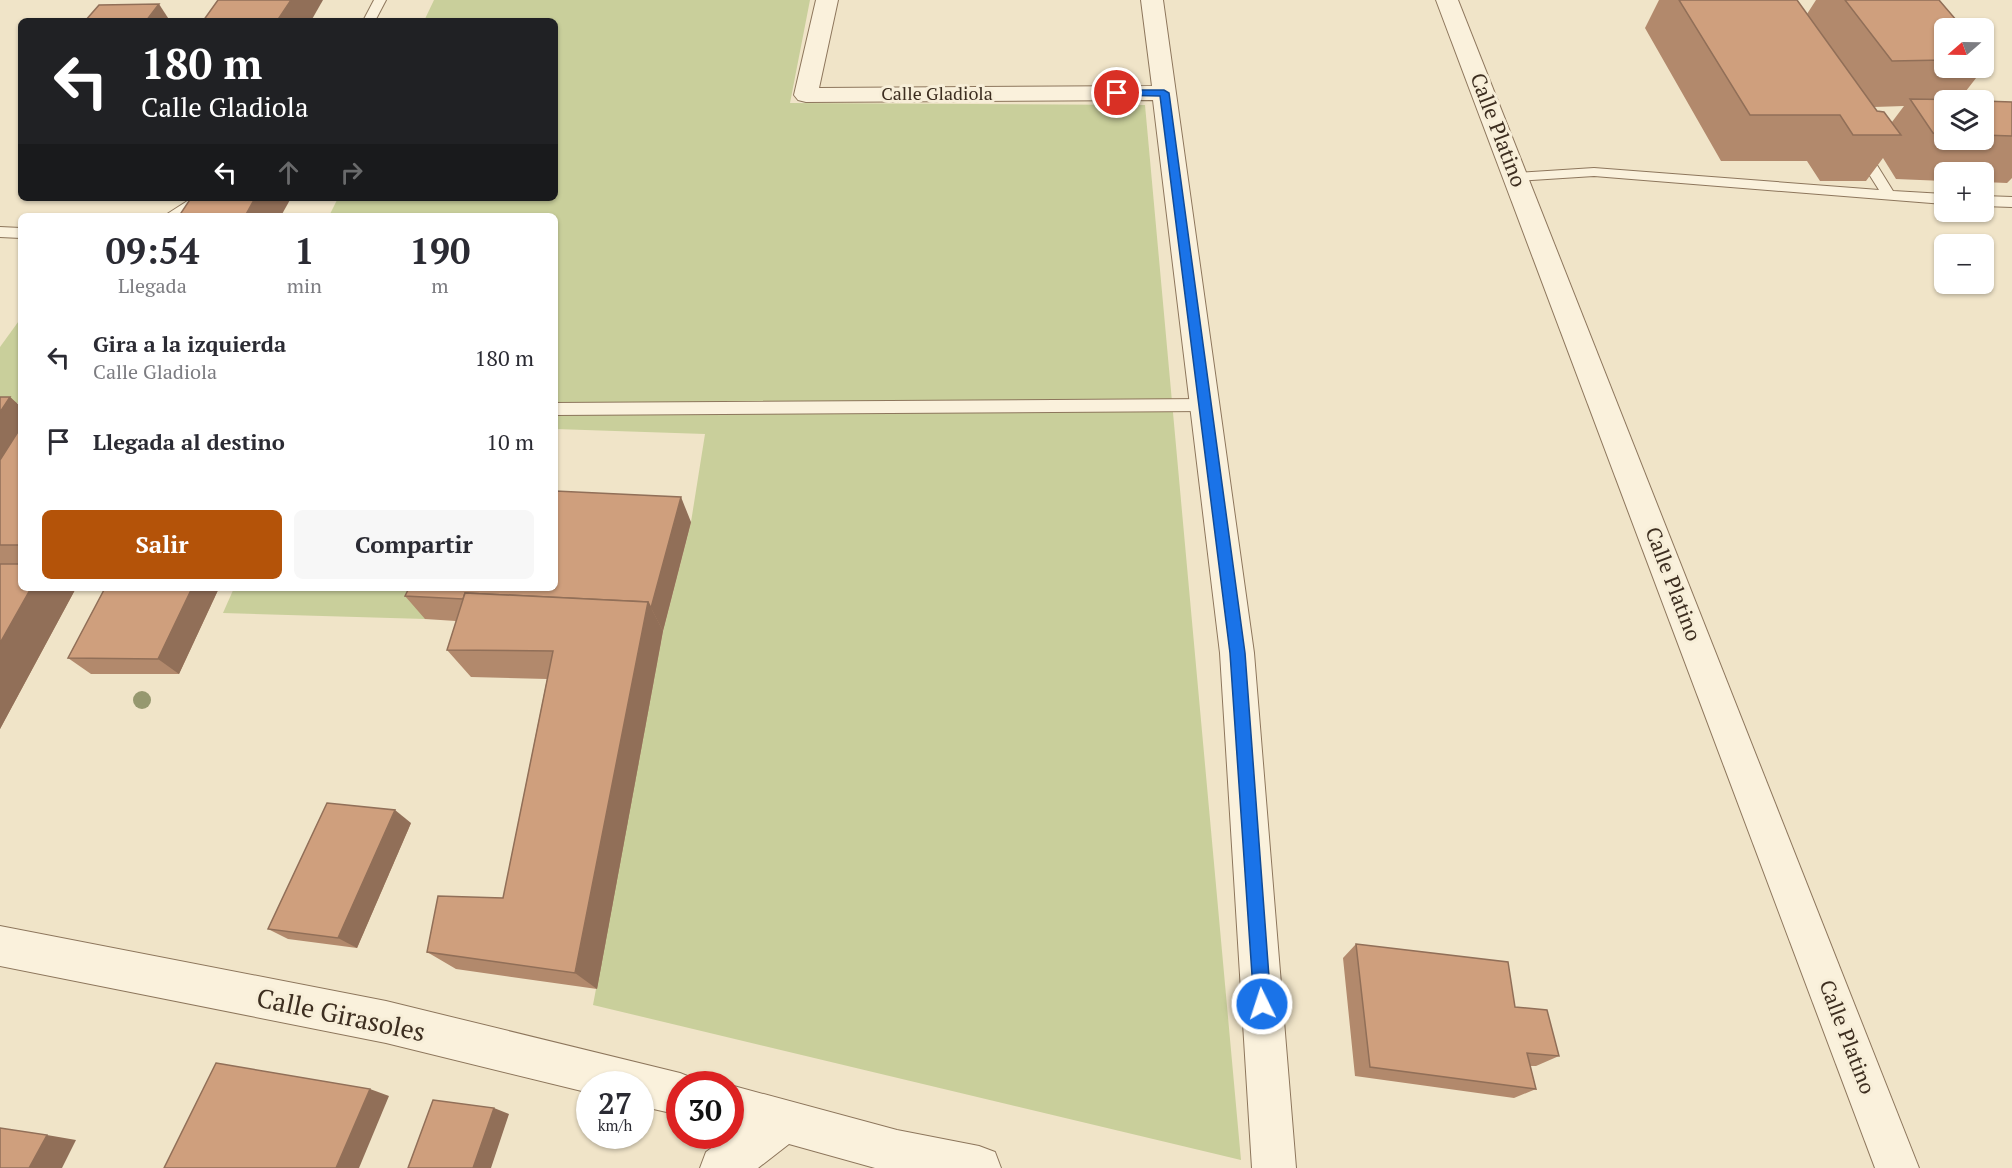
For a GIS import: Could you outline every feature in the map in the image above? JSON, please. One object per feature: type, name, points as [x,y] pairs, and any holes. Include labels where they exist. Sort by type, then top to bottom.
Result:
[{"type":"street","name":"Calle Gladiola","points":[[827,0],[806,95],[1164,93]]},
{"type":"street","points":[[1152,0],[1238,653],[1274,1168]]},
{"type":"street","name":"Calle Platino","points":[[1447,0],[1897,1168]]},
{"type":"street","name":"Calle Girasoles","points":[[0,946],[386,1022],[666,1091]]},
{"type":"street","points":[[744,1110],[785,1120],[887,1160],[979,1168]]},
{"type":"street","points":[[722,1168],[785,1120]]},
{"type":"lane","points":[[371,18],[380,0]]},
{"type":"lane","points":[[1857,145],[1890,196]]},
{"type":"lane","points":[[1516,177],[1594,172],[1934,198]]},
{"type":"lane","points":[[176,213],[197,201]]},
{"type":"lane","points":[[1994,201],[2012,202]]},
{"type":"lane","points":[[0,232],[18,233]]},
{"type":"lane","points":[[558,409],[1206,405]]},
{"type":"green space","points":[[434,0],[810,0],[790,103],[1145,105],[1241,1160],[593,1005],[663,631],[691,522],[705,434],[558,429],[558,213],[330,213],[336,201],[558,201],[558,18],[425,18]]},
{"type":"green space","points":[[18,322],[18,403],[0,403],[0,347]]},
{"type":"green space","points":[[233,591],[437,591],[425,619],[223,613]]},
{"type":"building","points":[[218,0],[291,0],[279,18],[205,18]]},
{"type":"building","points":[[1679,0],[1797,0],[1877,111],[1884,112],[1901,135],[1853,135],[1840,115],[1750,115]]},
{"type":"building","points":[[1845,0],[1939,0],[1954,18],[1934,18],[1934,60],[1892,61]]},
{"type":"building","points":[[159,4],[148,18],[88,18],[99,5]]},
{"type":"building","points":[[1910,99],[1934,99],[1933,133]]},
{"type":"building","points":[[1994,101],[2012,102],[2012,136],[1994,135]]},
{"type":"building","points":[[189,201],[253,201],[247,213],[181,213]]},
{"type":"building","points":[[0,397],[10,397],[0,412]]},
{"type":"building","points":[[18,432],[18,545],[0,545],[0,460]]},
{"type":"building","points":[[558,491],[681,497],[651,608],[648,602],[465,593],[463,599],[405,596],[408,591],[558,591]]},
{"type":"building","points":[[0,564],[18,564],[18,591],[29,591],[0,643]]},
{"type":"building","points":[[103,591],[191,591],[158,659],[68,658]]},
{"type":"building","points":[[465,593],[648,602],[575,973],[427,952],[438,896],[503,898],[553,651],[447,650]]},
{"type":"building","points":[[327,803],[395,810],[338,938],[268,929]]},
{"type":"building","points":[[1356,944],[1508,962],[1515,1007],[1547,1010],[1559,1056],[1527,1053],[1536,1089],[1370,1067]]},
{"type":"building","points":[[216,1063],[370,1089],[336,1168],[164,1168]]},
{"type":"building","points":[[433,1100],[494,1108],[473,1168],[408,1168]]},
{"type":"building","points":[[0,1128],[47,1135],[29,1168],[0,1168]]},
{"type":"route","points":[[1117,93],[1164,93],[1238,653],[1262,1004]]}]
